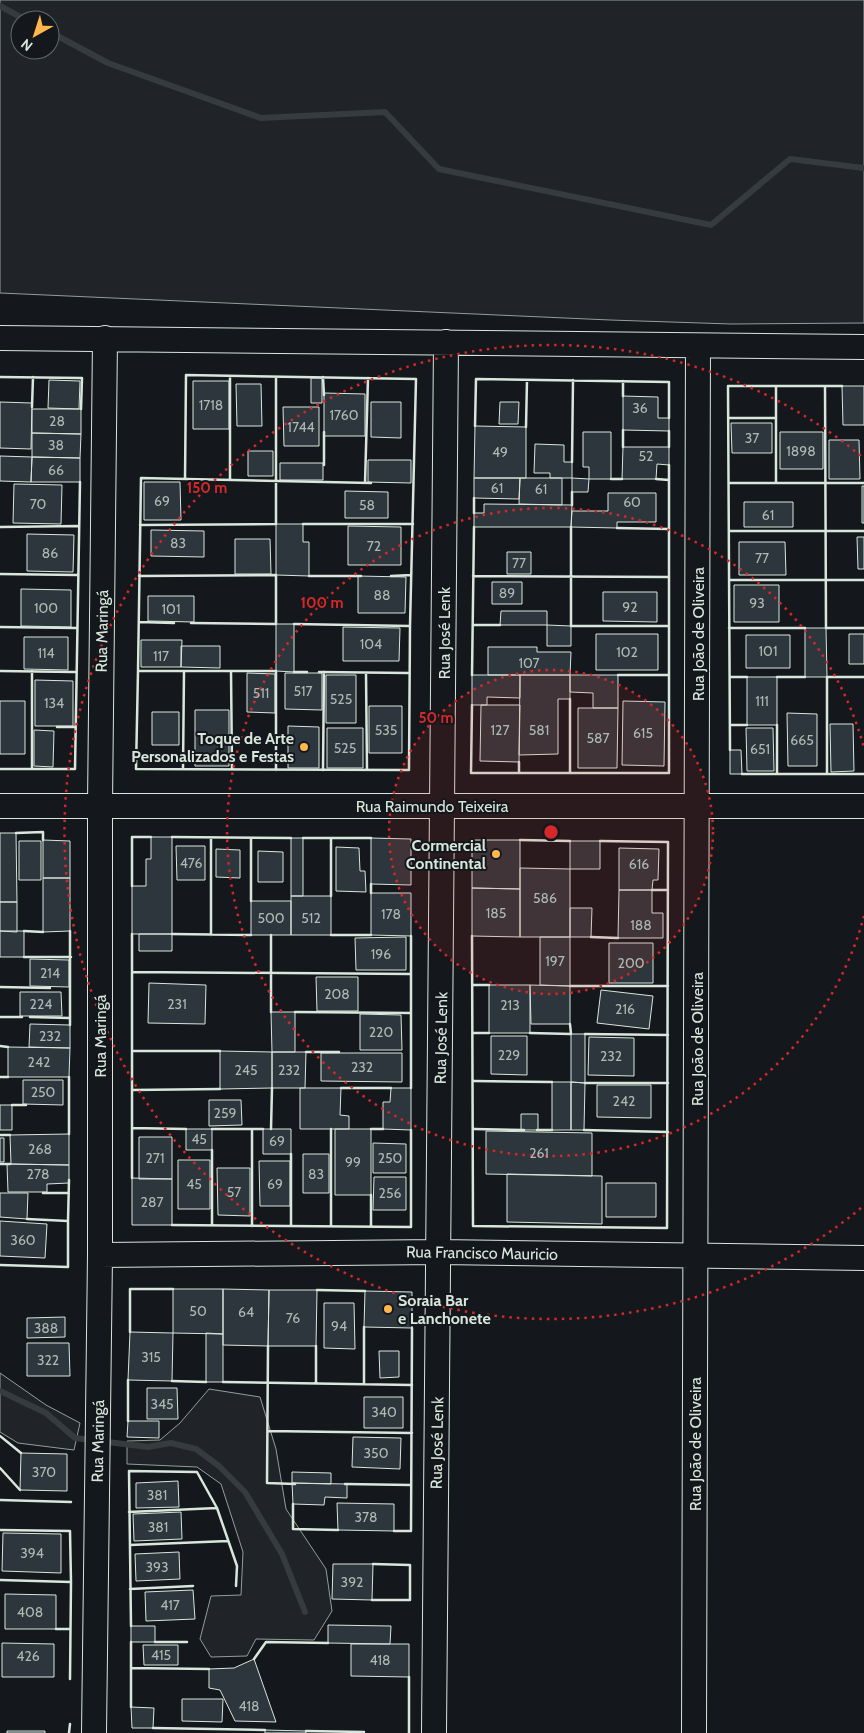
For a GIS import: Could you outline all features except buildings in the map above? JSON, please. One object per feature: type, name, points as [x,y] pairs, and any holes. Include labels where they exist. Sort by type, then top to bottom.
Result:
[{"type":"street","points":[[0,338],[864,347]]},
{"type":"street","name":"Rua Maringá","points":[[94,1733],[99,1428],[100,805],[105,338]]},
{"type":"street","name":"Rua José Lenk","points":[[434,1733],[444,807],[446,342]]},
{"type":"street","name":"Rua João de Oliveira","points":[[694,1733],[698,346]]},
{"type":"street","name":"Rua Raimundo Teixeira","points":[[0,806],[864,806]]},
{"type":"street","name":"Rua Francisco Mauricio","points":[[100,1255],[439,1252],[864,1258]]},
{"type":"shaded area","points":[[0,0],[864,0],[864,323],[731,324],[0,293]]},
{"type":"shaded area","points":[[0,1373],[46,1405],[80,1423],[74,1450],[18,1443],[0,1432]]},
{"type":"shaded area","points":[[209,1389],[260,1397],[276,1449],[286,1509],[326,1569],[332,1611],[314,1640],[256,1639],[247,1656],[211,1657],[200,1639],[211,1596],[241,1595],[243,1552],[221,1484],[197,1467],[127,1464],[127,1441],[160,1440],[180,1423]]},
{"type":"waterway","points":[[0,6],[10,11]]},
{"type":"waterway","points":[[60,37],[108,63],[261,118],[385,112],[439,169],[711,225],[790,159],[864,168]]},
{"type":"waterway","points":[[0,1391],[46,1413],[75,1438],[148,1447],[171,1443],[196,1449],[219,1466],[245,1492],[282,1554],[305,1612]]},
{"type":"wall","points":[[138,671],[136,769],[409,770],[410,626],[416,379],[186,375],[185,479]]},
{"type":"wall","points":[[230,376],[230,480]]},
{"type":"wall","points":[[0,377],[82,378],[81,409]]},
{"type":"wall","points":[[32,407],[33,377]]},
{"type":"wall","points":[[140,525],[276,524],[276,377]]},
{"type":"wall","points":[[323,377],[324,395]]},
{"type":"wall","points":[[365,483],[368,378]]},
{"type":"wall","points":[[475,426],[476,379],[669,382],[669,418]]},
{"type":"wall","points":[[526,427],[527,380]]},
{"type":"wall","points":[[572,462],[573,380]]},
{"type":"wall","points":[[623,381],[623,396]]},
{"type":"wall","points":[[730,750],[728,386],[842,386]]},
{"type":"wall","points":[[776,386],[776,483]]},
{"type":"wall","points":[[825,386],[826,628],[864,628]]},
{"type":"wall","points":[[728,418],[776,418]]},
{"type":"wall","points":[[623,430],[623,447]]},
{"type":"wall","points":[[669,431],[669,447]]},
{"type":"wall","points":[[324,432],[324,465]]},
{"type":"wall","points":[[472,705],[471,773],[669,773],[669,465]]},
{"type":"wall","points":[[276,770],[276,671],[138,671],[141,478],[371,483]]},
{"type":"wall","points":[[611,479],[622,479]]},
{"type":"wall","points":[[656,479],[669,480]]},
{"type":"wall","points":[[0,769],[75,769],[80,482]]},
{"type":"wall","points":[[729,483],[864,483]]},
{"type":"wall","points":[[572,492],[572,505]]},
{"type":"wall","points":[[474,498],[474,513]]},
{"type":"wall","points":[[303,524],[413,524]]},
{"type":"wall","points":[[0,527],[78,526]]},
{"type":"wall","points":[[472,675],[474,527]]},
{"type":"wall","points":[[571,527],[571,626],[669,626]]},
{"type":"wall","points":[[617,528],[669,529]]},
{"type":"wall","points":[[729,531],[864,531]]},
{"type":"wall","points":[[0,574],[77,575]]},
{"type":"wall","points":[[139,576],[276,575],[276,624],[191,623]]},
{"type":"wall","points":[[391,576],[411,575]]},
{"type":"wall","points":[[309,576],[361,576]]},
{"type":"wall","points":[[473,576],[669,577]]},
{"type":"wall","points":[[729,580],[864,580]]},
{"type":"wall","points":[[139,622],[174,623]]},
{"type":"wall","points":[[294,624],[410,626]]},
{"type":"wall","points":[[473,625],[500,625]]},
{"type":"wall","points":[[0,627],[76,628]]},
{"type":"wall","points":[[729,628],[805,628]]},
{"type":"wall","points":[[0,671],[75,672]]},
{"type":"wall","points":[[32,671],[32,769]]},
{"type":"wall","points":[[183,769],[184,671]]},
{"type":"wall","points":[[231,671],[232,769]]},
{"type":"wall","points":[[294,672],[307,672]]},
{"type":"wall","points":[[319,672],[409,673]]},
{"type":"wall","points":[[323,770],[324,672]]},
{"type":"wall","points":[[366,673],[367,770]]},
{"type":"wall","points":[[618,675],[669,675]]},
{"type":"wall","points":[[730,677],[747,677]]},
{"type":"wall","points":[[777,677],[805,677]]},
{"type":"wall","points":[[827,774],[827,677],[864,677]]},
{"type":"wall","points":[[570,699],[570,773]]},
{"type":"wall","points":[[730,725],[747,725]]},
{"type":"wall","points":[[777,725],[777,774]]},
{"type":"wall","points":[[57,727],[75,727]]},
{"type":"wall","points":[[519,762],[519,773]]},
{"type":"wall","points":[[742,774],[864,774]]},
{"type":"wall","points":[[16,833],[43,832],[43,840]]},
{"type":"wall","points":[[132,886],[132,837],[151,837]]},
{"type":"wall","points":[[172,837],[291,838]]},
{"type":"wall","points":[[211,838],[211,935]]},
{"type":"wall","points":[[251,838],[251,901]]},
{"type":"wall","points":[[303,838],[371,838]]},
{"type":"wall","points":[[331,838],[331,896]]},
{"type":"wall","points":[[520,840],[570,841]]},
{"type":"wall","points":[[472,936],[473,1226],[667,1228],[668,842],[600,841]]},
{"type":"wall","points":[[371,884],[371,893]]},
{"type":"wall","points":[[652,890],[668,890]]},
{"type":"wall","points":[[24,931],[43,932]]},
{"type":"wall","points":[[70,931],[70,1025]]},
{"type":"wall","points":[[132,934],[132,1178]]},
{"type":"wall","points":[[172,934],[251,935]]},
{"type":"wall","points":[[271,935],[271,1012]]},
{"type":"wall","points":[[331,935],[371,935]]},
{"type":"wall","points":[[411,936],[411,1088]]},
{"type":"wall","points":[[591,937],[618,938]]},
{"type":"wall","points":[[24,957],[71,957]]},
{"type":"wall","points":[[132,972],[411,974]]},
{"type":"wall","points":[[473,985],[489,985]]},
{"type":"wall","points":[[570,986],[668,986]]},
{"type":"wall","points":[[0,987],[50,988]]},
{"type":"wall","points":[[295,1012],[411,1013]]},
{"type":"wall","points":[[0,1017],[22,1017]]},
{"type":"wall","points":[[30,1017],[70,1018]]},
{"type":"wall","points":[[530,1033],[571,1034],[570,1024]]},
{"type":"wall","points":[[473,1033],[489,1033]]},
{"type":"wall","points":[[585,1034],[668,1035]]},
{"type":"wall","points":[[0,1046],[8,1047]]},
{"type":"wall","points":[[132,1051],[220,1051]]},
{"type":"wall","points":[[306,1052],[339,1052]]},
{"type":"wall","points":[[0,1077],[8,1077]]},
{"type":"wall","points":[[69,1077],[69,1134]]},
{"type":"wall","points":[[474,1081],[552,1082]]},
{"type":"wall","points":[[585,1083],[668,1083]]},
{"type":"wall","points":[[271,1129],[272,1088]]},
{"type":"wall","points":[[341,1088],[391,1088]]},
{"type":"wall","points":[[132,1090],[220,1089]]},
{"type":"wall","points":[[12,1105],[26,1105]]},
{"type":"wall","points":[[132,1128],[186,1129]]},
{"type":"wall","points":[[212,1129],[263,1129]]},
{"type":"wall","points":[[252,1129],[252,1226]]},
{"type":"wall","points":[[331,1129],[331,1226]]},
{"type":"wall","points":[[371,1129],[383,1129]]},
{"type":"wall","points":[[474,1129],[524,1130]]},
{"type":"wall","points":[[172,1225],[411,1227],[411,1130]]},
{"type":"wall","points":[[537,1130],[552,1130]]},
{"type":"wall","points":[[584,1130],[668,1132]]},
{"type":"wall","points":[[0,1135],[10,1135]]},
{"type":"wall","points":[[212,1150],[212,1225]]},
{"type":"wall","points":[[291,1154],[291,1226]]},
{"type":"wall","points":[[0,1164],[10,1164]]},
{"type":"wall","points":[[27,1219],[68,1221],[69,1180]]},
{"type":"wall","points":[[43,1193],[68,1193]]},
{"type":"wall","points":[[371,1195],[371,1226]]},
{"type":"wall","points":[[0,1265],[68,1267],[68,1221]]},
{"type":"wall","points":[[130,1332],[130,1289],[173,1289]]},
{"type":"wall","points":[[317,1290],[365,1291]]},
{"type":"wall","points":[[364,1327],[364,1384]]},
{"type":"wall","points":[[394,1531],[411,1531],[412,1328]]},
{"type":"wall","points":[[268,1346],[267,1483],[295,1484]]},
{"type":"wall","points":[[316,1346],[316,1383]]},
{"type":"wall","points":[[128,1380],[128,1421]]},
{"type":"wall","points":[[172,1381],[206,1382]]},
{"type":"wall","points":[[223,1382],[412,1385]]},
{"type":"wall","points":[[268,1431],[412,1433]]},
{"type":"wall","points":[[0,1436],[21,1453]]},
{"type":"wall","points":[[0,1468],[20,1490]]},
{"type":"wall","points":[[131,1626],[129,1471],[197,1472],[217,1508],[237,1566],[236,1586]]},
{"type":"wall","points":[[345,1484],[411,1485]]},
{"type":"wall","points":[[0,1500],[71,1502]]},
{"type":"wall","points":[[293,1504],[293,1529],[338,1530]]},
{"type":"wall","points":[[129,1512],[217,1508]]},
{"type":"wall","points":[[0,1530],[70,1531],[71,1582],[0,1580]]},
{"type":"wall","points":[[130,1545],[228,1541]]},
{"type":"wall","points":[[372,1600],[410,1600],[410,1565],[373,1564]]},
{"type":"wall","points":[[70,1679],[71,1582]]},
{"type":"wall","points":[[130,1589],[193,1586]]},
{"type":"wall","points":[[56,1629],[70,1629]]},
{"type":"wall","points":[[131,1642],[131,1707]]},
{"type":"wall","points":[[155,1642],[187,1642]]},
{"type":"wall","points":[[254,1659],[266,1642],[328,1643]]},
{"type":"wall","points":[[131,1668],[209,1669]]},
{"type":"wall","points":[[409,1677],[409,1733]]},
{"type":"wall","points":[[69,1733],[70,1724]]},
{"type":"wall","points":[[153,1728],[265,1730]]},
{"type":"wall","points":[[306,1731],[364,1732]]},
{"type":"place","name":"Toque de Arte Personalizados e Festas","points":[[304,747]]},
{"type":"place","name":"Cormercial Continental","points":[[496,854]]},
{"type":"place","name":"Soraia Bar e Lanchonete","points":[[388,1309]]}]
